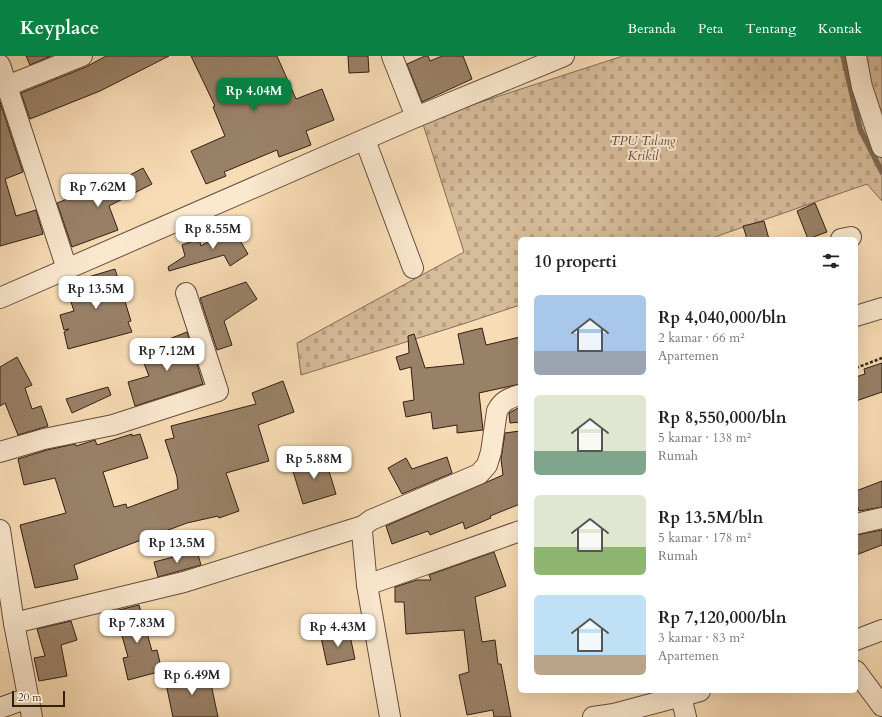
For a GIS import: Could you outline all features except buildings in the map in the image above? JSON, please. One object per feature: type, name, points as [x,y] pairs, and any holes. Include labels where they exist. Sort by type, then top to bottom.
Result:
[{"type":"street","points":[[7,86],[82,56]]},
{"type":"street","points":[[392,56],[416,117]]},
{"type":"street","points":[[0,298],[416,117],[564,56]]},
{"type":"street","points":[[856,56],[862,87],[882,147]]},
{"type":"street","points":[[0,65],[66,269]]},
{"type":"street","points":[[365,140],[413,268]]},
{"type":"street","points":[[0,452],[44,439],[113,425],[218,391],[186,293]]},
{"type":"street","points":[[858,315],[882,308]]},
{"type":"street","points":[[14,623],[184,582],[364,526],[371,520],[384,514],[480,474],[487,465],[497,411],[503,402],[518,396]]},
{"type":"street","points":[[858,524],[882,518]]},
{"type":"street","points":[[364,526],[362,532],[367,585],[390,717]]},
{"type":"street","points":[[367,585],[518,532]]},
{"type":"street","points":[[0,533],[14,623],[32,717]]},
{"type":"street","points":[[858,639],[882,630]]},
{"type":"street","points":[[858,674],[882,706]]},
{"type":"street","points":[[593,717],[614,714],[694,693]]},
{"type":"street","points":[[681,697],[686,717]]},
{"type":"street","points":[[0,708],[28,698]]},
{"type":"path","points":[[858,367],[882,358]]},
{"type":"green space","name":"TPU Talang Krikil","points":[[623,56],[882,56],[882,201],[867,184],[715,237],[518,237],[518,306],[301,375],[297,343],[464,252],[422,121]]},
{"type":"waterway","points":[[843,56],[860,129],[882,172]]}]
